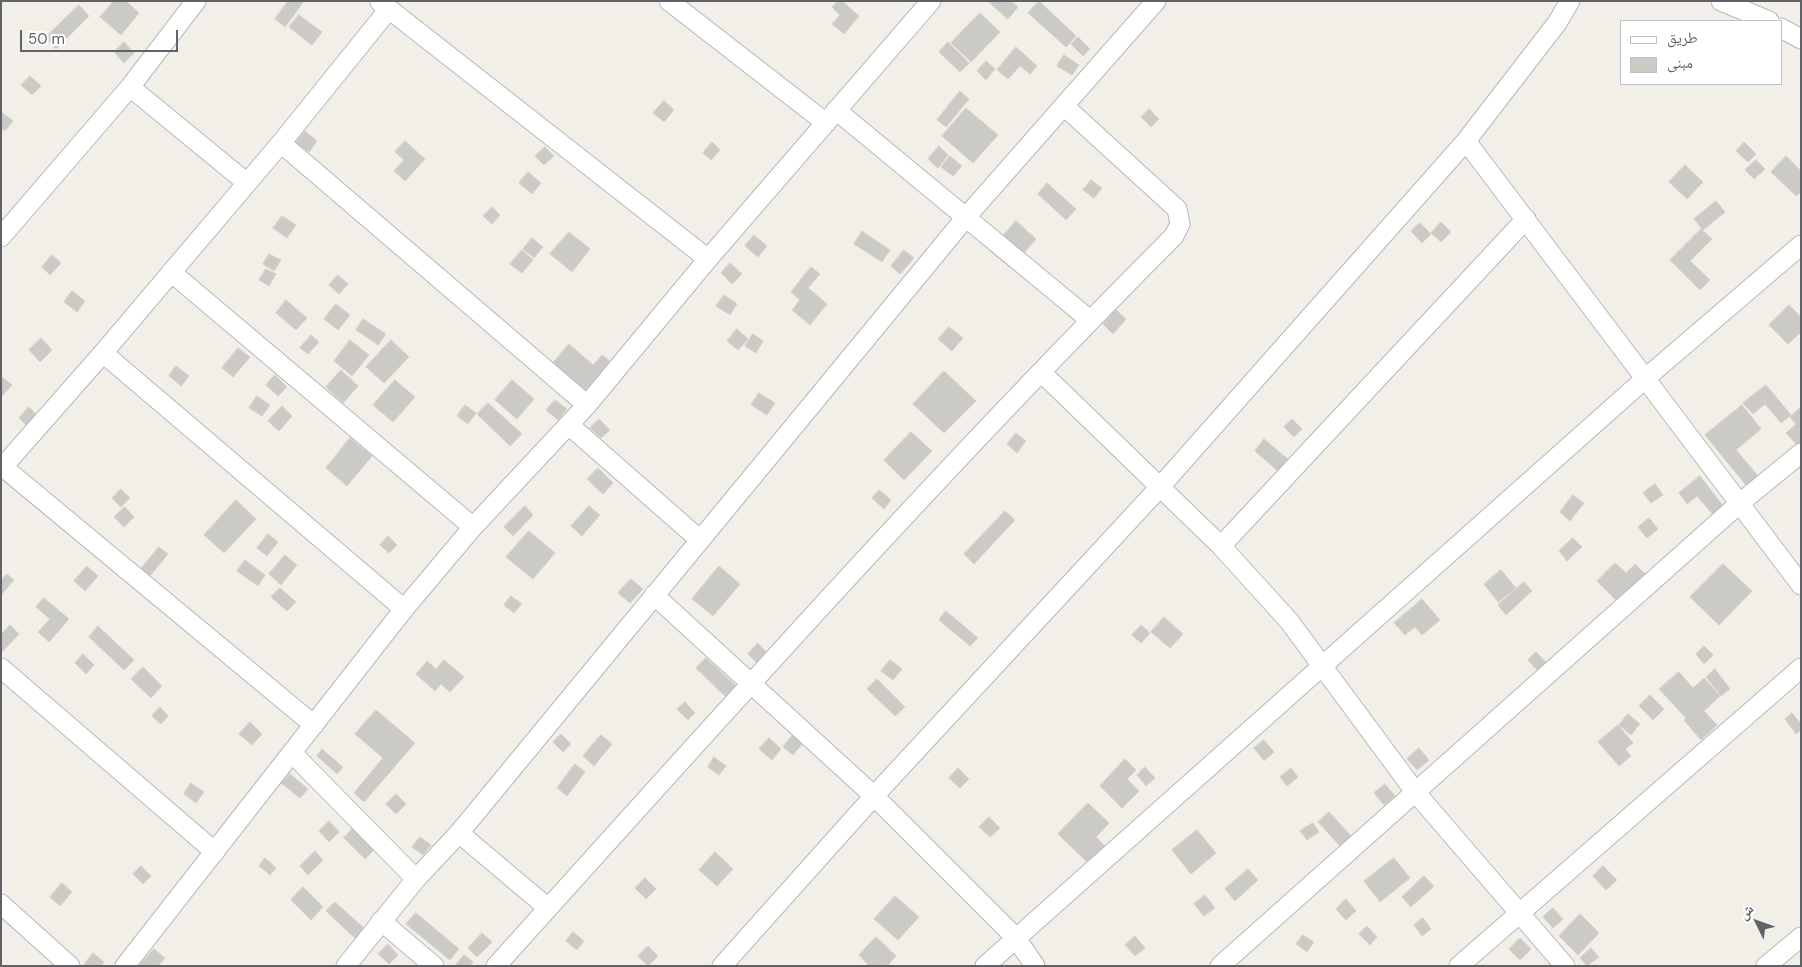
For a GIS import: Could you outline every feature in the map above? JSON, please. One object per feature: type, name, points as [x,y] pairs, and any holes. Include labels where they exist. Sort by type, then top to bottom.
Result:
[{"type":"street","points":[[1,237],[130,87],[196,1]]},
{"type":"street","points":[[669,1],[831,116],[967,216],[1090,320]]},
{"type":"street","points":[[125,966],[404,609],[473,527],[569,425],[708,258],[931,1]]},
{"type":"street","points":[[346,966],[381,920],[459,832],[967,216],[1156,1]]},
{"type":"street","points":[[722,966],[874,796],[1159,488],[1466,141],[1557,23],[1570,1]]},
{"type":"street","points":[[1721,1],[1767,20]]},
{"type":"street","points":[[314,725],[2,468],[282,143],[384,5],[708,258]]},
{"type":"street","points":[[1782,29],[1801,39]]},
{"type":"street","points":[[130,87],[247,183]]},
{"type":"street","points":[[496,966],[751,683],[1090,320],[1174,236],[1180,224],[1177,209],[1064,106]]},
{"type":"street","points":[[1466,141],[1647,378],[1801,585]]},
{"type":"street","points":[[282,143],[586,405]]},
{"type":"street","points":[[1221,546],[1526,219]]},
{"type":"street","points":[[985,966],[1647,378],[1801,245]]},
{"type":"street","points":[[171,272],[473,527]]},
{"type":"street","points":[[103,353],[404,609]]},
{"type":"street","points":[[1041,372],[1221,546],[1289,621],[1416,793],[1565,966]]},
{"type":"street","points":[[569,425],[700,540]]},
{"type":"street","points":[[1220,966],[1740,503],[1801,452]]},
{"type":"street","points":[[654,595],[874,796],[1016,938],[1035,966]]},
{"type":"street","points":[[1,668],[215,852]]},
{"type":"street","points":[[1459,966],[1801,668]]},
{"type":"street","points":[[292,753],[416,879]]},
{"type":"street","points":[[459,832],[548,908]]},
{"type":"street","points":[[1,904],[70,966]]},
{"type":"street","points":[[381,920],[434,966]]},
{"type":"street","points":[[1766,966],[1801,937]]},
{"type":"building","points":[[114,1],[126,1],[139,13],[121,35],[100,17]]},
{"type":"building","points":[[288,1],[304,1],[285,27],[275,19]]},
{"type":"building","points":[[838,1],[842,1],[859,16],[844,34],[832,24],[840,15],[832,7]]},
{"type":"building","points":[[988,1],[1011,1],[1018,7],[1008,19]]},
{"type":"building","points":[[1039,1],[1076,36],[1066,47],[1028,13]]},
{"type":"building","points":[[79,5],[89,16],[56,49],[45,38]]},
{"type":"building","points":[[980,13],[1000,32],[971,62],[951,43]]},
{"type":"building","points":[[299,15],[322,32],[312,45],[289,27]]},
{"type":"building","points":[[1078,37],[1090,49],[1083,56],[1071,44]]},
{"type":"building","points":[[124,42],[134,53],[124,63],[114,52]]},
{"type":"building","points":[[948,42],[969,63],[960,72],[939,52]]},
{"type":"building","points":[[1016,47],[1037,66],[1030,74],[1020,66],[1008,79],[997,70]]},
{"type":"building","points":[[1064,55],[1079,65],[1072,75],[1057,66]]},
{"type":"building","points":[[986,61],[995,69],[986,80],[977,71]]},
{"type":"building","points":[[30,76],[41,86],[32,95],[21,85]]},
{"type":"building","points":[[960,91],[969,99],[946,127],[937,120]]},
{"type":"building","points":[[664,101],[674,110],[664,122],[653,113]]},
{"type":"building","points":[[966,108],[998,135],[973,163],[942,136]]},
{"type":"building","points":[[1149,109],[1159,119],[1151,127],[1141,117]]},
{"type":"building","points":[[1,112],[13,121],[5,131],[1,128]]},
{"type":"building","points":[[305,131],[317,141],[309,152],[296,143]]},
{"type":"building","points":[[405,141],[425,159],[405,181],[394,171],[404,160],[395,152]]},
{"type":"building","points":[[712,142],[720,150],[711,160],[703,153]]},
{"type":"building","points":[[1744,142],[1756,154],[1748,162],[1736,151]]},
{"type":"building","points":[[939,146],[948,155],[938,168],[928,159]]},
{"type":"building","points":[[545,147],[554,156],[544,165],[535,156]]},
{"type":"building","points":[[950,156],[962,166],[953,176],[941,167]]},
{"type":"building","points":[[1786,156],[1801,171],[1801,192],[1796,196],[1771,172]]},
{"type":"building","points":[[1756,160],[1765,169],[1754,179],[1745,170]]},
{"type":"building","points":[[1685,165],[1703,182],[1687,199],[1669,182]]},
{"type":"building","points":[[528,172],[541,183],[532,194],[519,183]]},
{"type":"building","points":[[1091,180],[1102,188],[1094,198],[1083,190]]},
{"type":"building","points":[[1047,183],[1076,209],[1066,220],[1038,194]]},
{"type":"building","points":[[1716,201],[1725,212],[1703,230],[1694,219]]},
{"type":"building","points":[[492,207],[500,215],[492,224],[483,216]]},
{"type":"building","points":[[282,216],[296,225],[287,238],[273,228]]},
{"type":"building","points":[[1016,221],[1036,239],[1011,268],[990,251]]},
{"type":"building","points":[[1441,222],[1451,232],[1441,242],[1431,233]]},
{"type":"building","points":[[1420,223],[1431,234],[1422,243],[1411,231]]},
{"type":"building","points":[[1701,229],[1712,239],[1690,261],[1710,280],[1700,290],[1670,260]]},
{"type":"building","points":[[862,231],[890,250],[882,262],[854,244]]},
{"type":"building","points":[[569,232],[590,249],[572,272],[550,254]]},
{"type":"building","points":[[754,235],[767,246],[758,257],[745,246]]},
{"type":"building","points":[[532,238],[543,247],[534,258],[523,249]]},
{"type":"building","points":[[522,250],[533,260],[522,273],[510,264]]},
{"type":"building","points":[[904,250],[914,258],[900,274],[891,266]]},
{"type":"building","points":[[269,254],[281,260],[274,271],[263,264]]},
{"type":"building","points":[[52,255],[61,263],[50,275],[42,267]]},
{"type":"building","points":[[730,263],[742,274],[732,284],[721,273]]},
{"type":"building","points":[[811,267],[820,274],[808,288],[827,304],[810,325],[792,310],[800,300],[791,292]]},
{"type":"building","points":[[266,269],[276,274],[269,286],[259,280]]},
{"type":"building","points":[[338,275],[348,284],[339,294],[329,285]]},
{"type":"building","points":[[72,291],[85,301],[77,312],[64,302]]},
{"type":"building","points":[[724,295],[737,304],[730,315],[716,306]]},
{"type":"building","points":[[286,300],[307,318],[296,330],[276,313]]},
{"type":"building","points":[[336,304],[350,315],[338,330],[324,319]]},
{"type":"building","points":[[1789,305],[1801,317],[1801,332],[1788,344],[1769,325]]},
{"type":"building","points":[[1116,310],[1126,319],[1113,334],[1103,324]]},
{"type":"building","points":[[363,319],[386,334],[378,345],[356,330]]},
{"type":"building","points":[[949,327],[963,338],[952,351],[938,339]]},
{"type":"building","points":[[737,329],[748,339],[738,350],[727,341]]},
{"type":"building","points":[[753,334],[763,341],[756,353],[745,346]]},
{"type":"building","points":[[311,335],[319,342],[308,354],[300,348]]},
{"type":"building","points":[[41,338],[52,350],[40,362],[29,350]]},
{"type":"building","points":[[350,340],[369,355],[352,376],[334,361]]},
{"type":"building","points":[[391,340],[409,357],[384,383],[366,367]]},
{"type":"building","points":[[569,344],[593,365],[602,355],[611,362],[585,391],[553,363]]},
{"type":"building","points":[[238,348],[250,357],[233,377],[222,368]]},
{"type":"building","points":[[176,366],[189,376],[181,386],[169,376]]},
{"type":"building","points":[[341,370],[358,386],[343,403],[326,387]]},
{"type":"building","points":[[944,371],[976,401],[944,433],[913,404]]},
{"type":"building","points":[[275,375],[287,387],[278,396],[266,385]]},
{"type":"building","points":[[1,376],[12,385],[1,397]]},
{"type":"building","points":[[395,380],[415,397],[393,422],[373,405]]},
{"type":"building","points":[[512,380],[534,399],[517,419],[495,400]]},
{"type":"building","points":[[1766,385],[1791,415],[1781,423],[1765,404],[1753,414],[1743,403]]},
{"type":"building","points":[[759,393],[775,403],[767,415],[751,405]]},
{"type":"building","points":[[257,396],[270,405],[262,416],[249,408]]},
{"type":"building","points":[[555,400],[567,409],[558,420],[546,410]]},
{"type":"building","points":[[488,403],[522,434],[510,446],[477,414]]},
{"type":"building","points":[[465,405],[476,413],[468,424],[457,416]]},
{"type":"building","points":[[1742,405],[1761,429],[1736,450],[1758,476],[1746,485],[1705,435]]},
{"type":"building","points":[[282,406],[292,416],[279,431],[268,421]]},
{"type":"building","points":[[29,407],[40,419],[30,429],[19,418]]},
{"type":"building","points":[[1801,407],[1801,441],[1797,445],[1786,433],[1796,424],[1790,417]]},
{"type":"building","points":[[599,419],[610,430],[601,438],[590,428]]},
{"type":"building","points":[[1292,419],[1302,429],[1294,437],[1284,427]]},
{"type":"building","points":[[911,432],[932,451],[904,480],[884,460]]},
{"type":"building","points":[[1016,433],[1026,441],[1017,453],[1007,444]]},
{"type":"building","points":[[350,438],[372,456],[347,486],[326,468]]},
{"type":"building","points":[[1264,439],[1289,460],[1279,472],[1255,451]]},
{"type":"building","points":[[598,468],[613,483],[603,494],[587,479]]},
{"type":"building","points":[[1700,476],[1724,507],[1713,515],[1697,496],[1687,504],[1679,493]]},
{"type":"building","points":[[1655,484],[1663,495],[1651,503],[1643,493]]},
{"type":"building","points":[[121,489],[130,498],[121,507],[112,498]]},
{"type":"building","points":[[879,490],[891,500],[884,509],[872,498]]},
{"type":"building","points":[[1573,495],[1584,503],[1570,521],[1560,512]]},
{"type":"building","points":[[236,500],[256,519],[224,553],[204,535]]},
{"type":"building","points":[[525,506],[533,515],[513,536],[504,527]]},
{"type":"building","points":[[589,506],[600,515],[582,536],[571,526]]},
{"type":"building","points":[[125,507],[134,517],[124,527],[114,517]]},
{"type":"building","points":[[1005,511],[1015,520],[974,564],[964,554]]},
{"type":"building","points":[[1649,518],[1658,529],[1647,538],[1638,527]]},
{"type":"building","points":[[529,531],[555,553],[533,579],[506,557]]},
{"type":"building","points":[[268,534],[278,542],[267,556],[257,548]]},
{"type":"building","points":[[388,536],[397,545],[389,553],[380,545]]},
{"type":"building","points":[[1573,538],[1582,547],[1567,561],[1559,551]]},
{"type":"building","points":[[159,547],[168,554],[149,577],[140,570]]},
{"type":"building","points":[[285,555],[297,565],[281,585],[269,574]]},
{"type":"building","points":[[245,560],[265,575],[258,586],[237,571]]},
{"type":"building","points":[[1615,563],[1626,573],[1635,564],[1645,574],[1618,602],[1597,581]]},
{"type":"building","points":[[1723,564],[1752,591],[1719,625],[1690,597]]},
{"type":"building","points":[[87,566],[98,576],[85,591],[74,581]]},
{"type":"building","points":[[719,566],[740,584],[713,616],[692,599]]},
{"type":"building","points":[[1501,570],[1516,588],[1498,602],[1484,584]]},
{"type":"building","points":[[7,574],[14,580],[1,595],[1,581]]},
{"type":"building","points":[[631,579],[643,589],[630,603],[618,593]]},
{"type":"building","points":[[1524,582],[1532,591],[1506,615],[1498,605]]},
{"type":"building","points":[[280,588],[296,602],[287,611],[271,597]]},
{"type":"building","points":[[511,596],[522,604],[514,613],[504,605]]},
{"type":"building","points":[[44,598],[69,619],[49,642],[38,632],[50,619],[36,607]]},
{"type":"building","points":[[1422,599],[1440,620],[1422,635],[1415,627],[1405,635],[1394,623]]},
{"type":"building","points":[[946,611],[978,638],[970,646],[939,620]]},
{"type":"building","points":[[1164,617],[1183,634],[1170,648],[1151,632]]},
{"type":"building","points":[[10,625],[19,634],[2,652],[1,635]]},
{"type":"building","points":[[1141,625],[1150,633],[1141,643],[1132,635]]},
{"type":"building","points":[[98,626],[134,660],[124,670],[89,637]]},
{"type":"building","points":[[758,643],[768,654],[758,664],[748,654]]},
{"type":"building","points":[[1704,646],[1713,655],[1704,664],[1696,654]]},
{"type":"building","points":[[1536,652],[1546,662],[1537,670],[1528,660]]},
{"type":"building","points":[[83,654],[94,665],[86,674],[75,663]]},
{"type":"building","points":[[706,658],[736,686],[726,697],[696,668]]},
{"type":"building","points":[[444,660],[464,677],[450,692],[441,684],[435,691],[416,674],[427,661],[436,669]]},
{"type":"building","points":[[890,660],[902,669],[893,680],[881,671]]},
{"type":"building","points":[[143,667],[162,686],[151,698],[131,679]]},
{"type":"building","points":[[1715,669],[1730,689],[1721,696],[1706,677]]},
{"type":"building","points":[[1679,672],[1693,688],[1704,678],[1720,696],[1704,711],[1717,725],[1701,740],[1684,720],[1686,718],[1659,689]]},
{"type":"building","points":[[877,679],[905,707],[895,716],[867,689]]},
{"type":"building","points":[[1650,695],[1664,709],[1653,720],[1639,706]]},
{"type":"building","points":[[685,702],[695,713],[688,720],[677,709]]},
{"type":"building","points":[[160,707],[168,716],[161,724],[152,716]]},
{"type":"building","points":[[376,710],[415,743],[364,802],[354,793],[383,758],[355,734]]},
{"type":"building","points":[[1792,713],[1801,724],[1801,730],[1796,734],[1785,719]]},
{"type":"building","points":[[1628,714],[1640,724],[1631,735],[1619,725]]},
{"type":"building","points":[[250,722],[262,734],[252,745],[239,734]]},
{"type":"building","points":[[1618,725],[1633,743],[1625,749],[1631,756],[1619,766],[1598,742]]},
{"type":"building","points":[[561,734],[571,744],[563,752],[553,742]]},
{"type":"building","points":[[601,735],[612,744],[594,766],[583,756]]},
{"type":"building","points":[[793,735],[803,743],[793,755],[783,747]]},
{"type":"building","points":[[769,738],[781,749],[772,760],[759,749]]},
{"type":"building","points":[[1264,740],[1274,752],[1264,761],[1254,748]]},
{"type":"building","points":[[1419,748],[1429,760],[1417,770],[1407,759]]},
{"type":"building","points":[[322,749],[343,767],[337,774],[317,756]]},
{"type":"building","points":[[714,757],[726,766],[719,775],[708,767]]},
{"type":"building","points":[[1125,759],[1136,770],[1127,779],[1139,791],[1122,808],[1100,786]]},
{"type":"building","points":[[575,764],[585,772],[567,796],[557,788]]},
{"type":"building","points":[[1145,767],[1155,778],[1146,786],[1137,775]]},
{"type":"building","points":[[958,768],[969,779],[960,788],[949,778]]},
{"type":"building","points":[[1291,768],[1298,777],[1287,786],[1280,777]]},
{"type":"building","points":[[290,774],[308,789],[300,798],[281,783]]},
{"type":"building","points":[[191,783],[204,792],[196,803],[184,794]]},
{"type":"building","points":[[1385,784],[1395,796],[1384,805],[1374,793]]},
{"type":"building","points":[[396,794],[406,804],[396,814],[386,804]]},
{"type":"building","points":[[1088,803],[1109,823],[1096,837],[1107,848],[1090,865],[1058,834]]},
{"type":"building","points":[[1329,812],[1351,836],[1340,846],[1318,822]]},
{"type":"building","points":[[989,817],[1000,828],[990,837],[979,827]]},
{"type":"building","points":[[329,821],[339,832],[329,842],[319,831]]},
{"type":"building","points":[[1313,823],[1319,832],[1307,840],[1300,831]]},
{"type":"building","points":[[353,828],[375,849],[365,859],[344,838]]},
{"type":"building","points":[[1197,830],[1216,853],[1191,874],[1172,850]]},
{"type":"building","points":[[420,837],[431,845],[423,855],[412,847]]},
{"type":"building","points":[[315,851],[323,860],[308,875],[300,866]]},
{"type":"building","points":[[715,852],[733,869],[717,886],[699,870]]},
{"type":"building","points":[[265,858],[276,868],[270,875],[259,866]]},
{"type":"building","points":[[1394,858],[1410,878],[1380,902],[1364,881]]},
{"type":"building","points":[[141,866],[151,876],[143,884],[133,874]]},
{"type":"building","points":[[1603,866],[1617,880],[1606,890],[1593,876]]},
{"type":"building","points":[[1248,869],[1258,880],[1235,901],[1225,889]]},
{"type":"building","points":[[1424,876],[1434,886],[1411,907],[1402,897]]},
{"type":"building","points":[[645,878],[656,889],[646,899],[635,888]]},
{"type":"building","points":[[62,883],[72,892],[60,906],[50,897]]},
{"type":"building","points":[[303,887],[323,907],[311,920],[291,900]]},
{"type":"building","points":[[1205,895],[1215,908],[1204,916],[1194,904]]},
{"type":"building","points":[[895,896],[919,917],[898,940],[874,919]]},
{"type":"building","points":[[1346,899],[1356,911],[1346,920],[1336,909]]},
{"type":"building","points":[[335,902],[365,929],[356,939],[326,911]]},
{"type":"building","points":[[1553,908],[1563,919],[1553,928],[1543,917]]},
{"type":"building","points":[[416,913],[459,949],[450,960],[406,924]]},
{"type":"building","points":[[1580,914],[1599,933],[1578,955],[1559,936]]},
{"type":"building","points":[[1423,918],[1431,929],[1422,936],[1414,925]]},
{"type":"building","points":[[1367,926],[1377,937],[1370,945],[1359,934]]},
{"type":"building","points":[[573,932],[584,941],[577,950],[566,941]]},
{"type":"building","points":[[482,933],[492,942],[477,957],[468,948]]},
{"type":"building","points":[[1303,935],[1314,942],[1307,952],[1296,944]]},
{"type":"building","points":[[1135,936],[1145,948],[1135,956],[1125,945]]},
{"type":"building","points":[[876,937],[896,956],[887,966],[869,966],[859,955]]},
{"type":"building","points":[[1520,938],[1531,949],[1520,960],[1509,949]]},
{"type":"building","points":[[388,944],[398,955],[389,964],[378,954]]},
{"type":"building","points":[[648,946],[658,956],[648,966],[638,956]]},
{"type":"building","points":[[1591,948],[1599,957],[1587,966],[1580,958]]},
{"type":"building","points":[[154,949],[165,958],[158,966],[139,966]]},
{"type":"building","points":[[93,953],[104,962],[101,966],[83,966]]},
{"type":"building","points":[[464,955],[473,962],[470,966],[455,966]]}]
